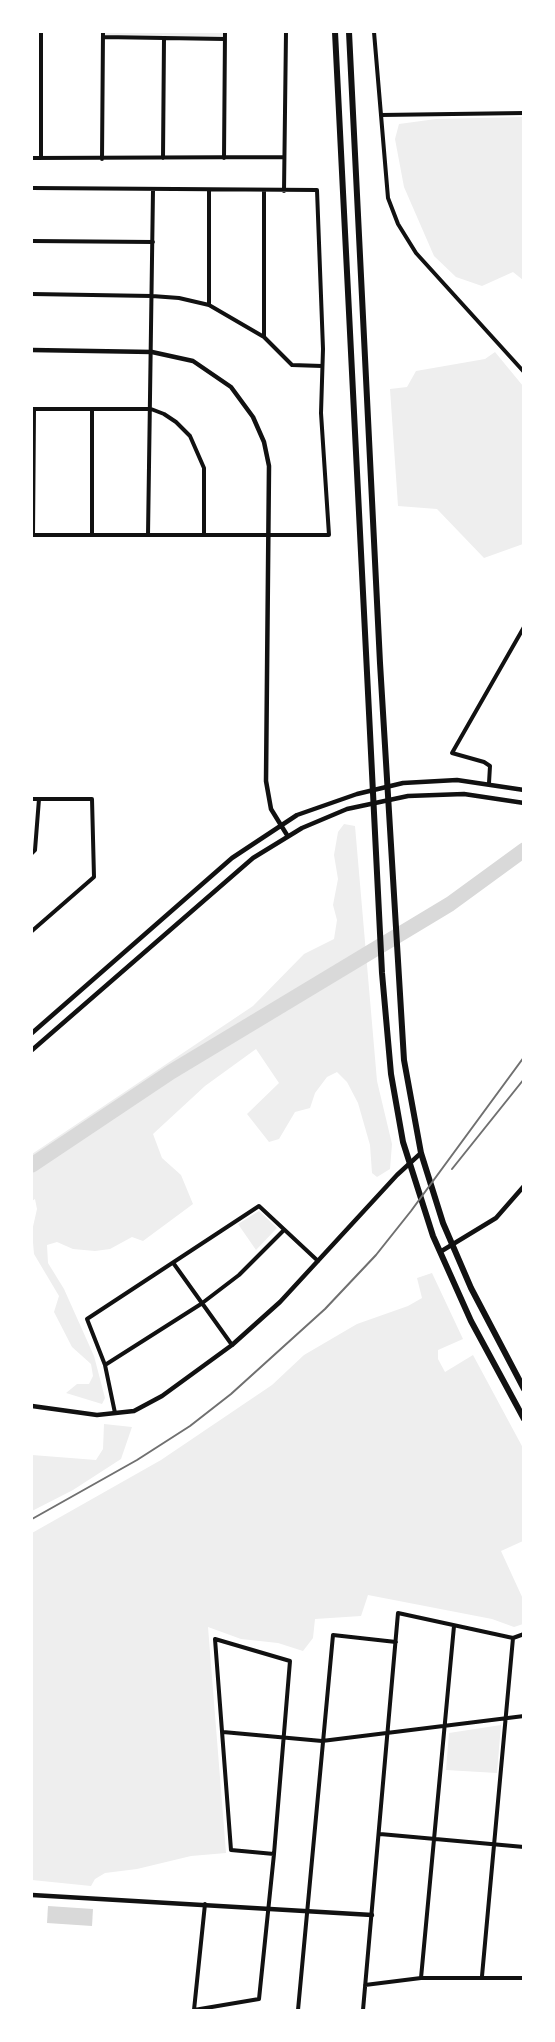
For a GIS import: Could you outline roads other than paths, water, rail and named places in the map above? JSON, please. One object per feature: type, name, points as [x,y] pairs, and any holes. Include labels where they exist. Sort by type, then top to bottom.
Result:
[{"type":"highway","points":[[335,32],[382,973],[392,1081],[409,1164],[440,1252],[471,1321],[524,1419]]},
{"type":"highway","points":[[349,32],[396,963],[404,1060],[421,1153],[452,1245],[471,1288],[524,1389]]},
{"type":"street","points":[[41,32],[41,158]]},
{"type":"street","points":[[102,159],[103,32]]},
{"type":"street","points":[[224,158],[225,32]]},
{"type":"street","points":[[284,191],[286,32]]},
{"type":"street","points":[[374,32],[388,198],[406,239],[524,372]]},
{"type":"street","points":[[103,37],[225,39]]},
{"type":"street","points":[[163,158],[164,38]]},
{"type":"street","points":[[381,115],[524,113]]},
{"type":"street","points":[[32,158],[284,157]]},
{"type":"street","points":[[32,188],[317,190],[322,366],[321,413],[329,536],[33,535],[32,409],[151,410],[164,414],[176,422],[190,436],[204,468],[204,535]]},
{"type":"street","points":[[148,535],[153,190]]},
{"type":"street","points":[[208,191],[209,304]]},
{"type":"street","points":[[264,191],[264,337]]},
{"type":"street","points":[[32,241],[153,242]]},
{"type":"street","points":[[32,294],[152,296],[209,304],[264,337],[292,365],[322,366]]},
{"type":"street","points":[[32,350],[152,352],[193,361],[231,387],[244,401],[264,442],[269,466],[266,781],[271,809],[286,836]]},
{"type":"street","points":[[92,409],[92,535]]},
{"type":"street","points":[[489,783],[490,766],[484,762],[452,753],[524,627]]},
{"type":"street","points":[[32,1033],[232,858],[279,825],[316,807],[387,786],[442,780],[489,783],[524,790]]},
{"type":"street","points":[[32,1050],[253,858],[286,836],[336,812],[388,799],[464,794],[524,803]]},
{"type":"street","points":[[32,853],[35,850],[39,799]]},
{"type":"street","points":[[32,800],[92,799],[94,877],[32,931]]},
{"type":"street","points":[[185,899],[193,909]]},
{"type":"street","points":[[32,1406],[97,1415],[115,1414],[134,1411],[162,1396],[232,1345],[280,1302],[421,1153]]},
{"type":"street","points":[[440,1252],[496,1218],[524,1186]]},
{"type":"street","points":[[115,1414],[105,1365],[87,1319],[174,1264],[259,1206],[319,1262]]},
{"type":"street","points":[[105,1365],[201,1304],[239,1275],[284,1230]]},
{"type":"street","points":[[174,1264],[232,1345]]},
{"type":"street","points":[[363,2010],[398,1613],[513,1638],[524,1634]]},
{"type":"street","points":[[421,1978],[454,1626]]},
{"type":"street","points":[[298,2010],[333,1635],[396,1642]]},
{"type":"street","points":[[482,1976],[513,1638]]},
{"type":"street","points":[[205,1904],[194,2010],[259,2000],[274,1854],[290,1661],[216,1639],[231,1850],[274,1854]]},
{"type":"street","points":[[223,1732],[322,1741],[524,1716]]},
{"type":"street","points":[[380,1834],[524,1847]]},
{"type":"street","points":[[32,1895],[372,1915]]},
{"type":"street","points":[[365,1985],[421,1978],[482,1976],[524,1978]]},
{"type":"waterway","points":[[32,1165],[171,1072],[450,904],[524,850]]},
{"type":"railway","points":[[32,1519],[137,1460],[190,1426],[231,1394],[325,1309],[376,1255],[411,1211],[524,1057]]},
{"type":"railway","points":[[452,1169],[524,1079]]}]
